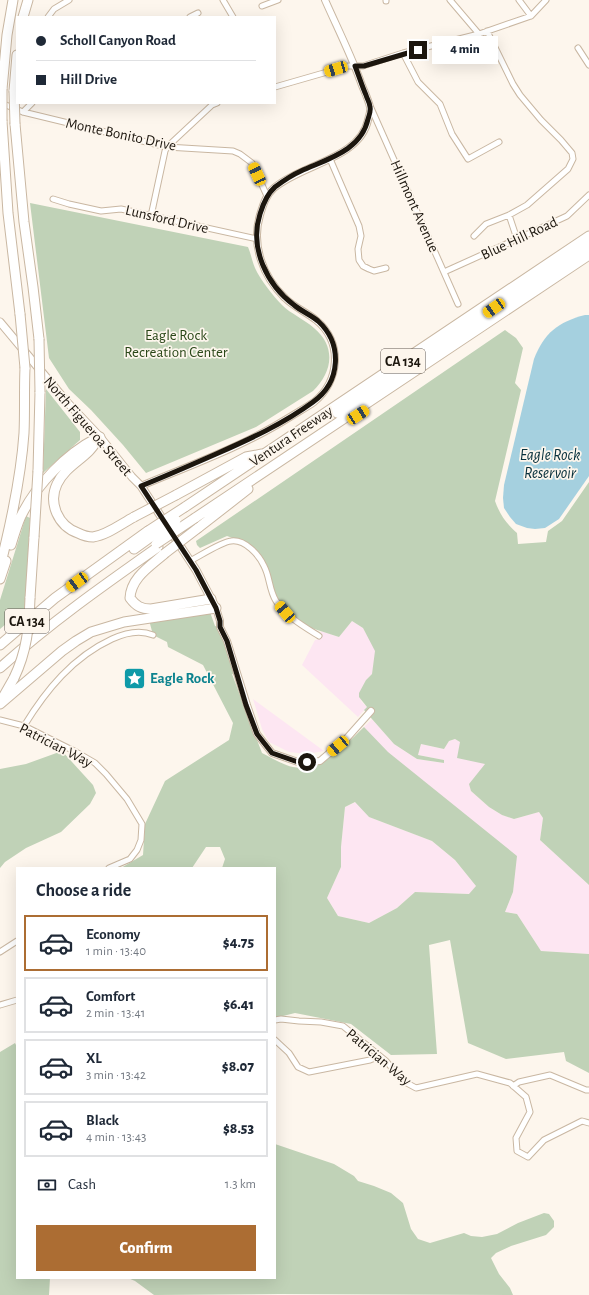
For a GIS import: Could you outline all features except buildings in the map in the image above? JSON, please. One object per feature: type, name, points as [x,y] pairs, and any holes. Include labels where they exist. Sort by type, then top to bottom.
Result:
[{"type":"highway","points":[[0,567],[16,497],[24,434],[25,368],[8,214],[2,121],[2,89],[7,35],[13,0]]},
{"type":"highway","points":[[23,16],[28,0]]},
{"type":"highway","points":[[0,703],[14,678],[25,650],[29,628],[38,471],[40,392],[39,339],[24,222],[15,124],[14,91],[16,67]]},
{"type":"highway","name":"Ventura Freeway","points":[[192,518],[266,453],[543,271],[587,240]]},
{"type":"highway","points":[[156,543],[563,275],[589,255]]},
{"type":"highway","name":"Ventura Freeway","points":[[0,668],[55,622],[156,543],[192,518],[254,484],[563,275],[589,262]]},
{"type":"highway","points":[[211,599],[144,609],[138,607],[130,598],[130,591],[156,543],[543,271]]},
{"type":"highway","points":[[100,437],[89,451],[62,475],[56,484],[53,494],[56,514],[60,522],[67,528],[84,536],[93,537],[104,533],[246,457],[266,453]]},
{"type":"highway","points":[[0,579],[20,517],[30,500],[55,469],[82,446],[100,437]]},
{"type":"highway","name":"Ventura Freeway","points":[[0,645],[55,598],[156,543]]},
{"type":"highway","points":[[0,703],[62,651],[91,632],[124,622],[216,608]]},
{"type":"main road","name":"North Figueroa Street","points":[[0,322],[66,401],[100,437],[141,486],[196,570],[216,608]]},
{"type":"street","points":[[49,16],[54,9],[69,0]]},
{"type":"street","points":[[223,0],[232,16]]},
{"type":"street","points":[[262,6],[278,0]]},
{"type":"street","points":[[141,486],[272,428],[314,402],[325,391],[331,381],[336,357],[330,335],[317,320],[284,297],[268,278],[258,249],[256,233],[259,216],[267,196],[274,188],[295,174],[330,159],[349,148],[362,135],[367,125],[371,108],[355,66],[325,0]]},
{"type":"street","points":[[450,0],[479,34]]},
{"type":"street","points":[[519,0],[531,16]]},
{"type":"street","points":[[276,87],[348,66],[364,66],[479,34],[531,16],[546,0]]},
{"type":"street","points":[[192,16],[198,12]]},
{"type":"street","points":[[474,236],[486,224],[509,215],[527,205],[568,169],[573,159],[572,153],[520,95],[487,31]]},
{"type":"street","points":[[578,48],[589,65]]},
{"type":"street","points":[[403,54],[418,82],[440,104],[452,134],[468,159],[499,142]]},
{"type":"street","name":"Monte Bonito Drive","points":[[0,102],[23,112],[167,147],[233,151],[240,154],[252,163],[267,196]]},
{"type":"street","points":[[23,112],[31,104]]},
{"type":"street","points":[[151,216],[167,147],[214,104]]},
{"type":"street","name":"Hillmont Avenue","points":[[371,108],[458,304]]},
{"type":"street","points":[[330,159],[361,236],[358,249],[359,260],[363,266],[374,271],[386,268]]},
{"type":"street","name":"Blue Hill Road","points":[[444,272],[567,216],[589,195]]},
{"type":"street","name":"Lunsford Drive","points":[[54,200],[101,211],[118,208],[257,239]]},
{"type":"street","points":[[509,215],[517,239]]},
{"type":"street","points":[[190,561],[226,542],[233,540],[243,543],[251,549],[264,566],[272,593],[277,602],[297,623],[319,636]]},
{"type":"street","points":[[216,608],[220,621],[220,627],[227,641],[246,705],[257,734],[272,753],[301,763],[320,761],[347,738],[371,711]]},
{"type":"street","points":[[24,726],[44,696],[60,677],[72,664],[86,653],[100,644],[131,632],[140,632],[153,635]]},
{"type":"street","name":"Patrician Way","points":[[2,720],[24,726],[95,763],[128,799],[142,824],[141,840],[137,850],[130,859],[111,867]]},
{"type":"street","points":[[0,952],[16,942]]},
{"type":"street","points":[[0,1005],[16,1000]]},
{"type":"street","name":"Patrician Way","points":[[276,1020],[321,1022],[343,1026],[386,1061],[403,1081],[416,1088],[477,1074],[510,1083],[526,1097],[530,1112],[516,1138],[517,1150],[528,1157],[544,1140],[582,1121],[589,1123]]},
{"type":"street","points":[[276,1041],[289,1053],[298,1066],[310,1072],[370,1060],[380,1056]]},
{"type":"street","points":[[513,1086],[519,1082],[550,1075],[580,1088],[589,1090]]},
{"type":"shaded area","points":[[352,621],[363,628],[376,651],[372,674],[366,680],[361,701],[367,707],[358,717],[302,665],[321,631],[339,637]]},
{"type":"shaded area","points":[[253,699],[324,751],[306,754],[289,752],[269,742],[262,729]]},
{"type":"shaded area","points":[[372,719],[394,744],[417,759],[444,763],[444,760],[418,755],[421,744],[444,749],[449,741],[455,739],[461,742],[485,764],[471,791],[489,807],[502,815],[514,819],[539,812],[543,818],[540,840],[589,885],[589,954],[541,951],[517,914],[505,912],[513,892],[364,727]]},
{"type":"shaded area","points":[[356,802],[369,817],[432,841],[455,860],[476,886],[470,894],[415,892],[397,908],[369,923],[338,916],[327,898],[341,867],[341,847],[345,807]]},
{"type":"green space","name":"Eagle Rock Recreation Center","points":[[30,203],[248,247],[255,268],[260,277],[278,301],[293,314],[314,328],[326,343],[329,352],[329,360],[328,368],[324,376],[313,391],[256,427],[146,473],[91,410],[69,389],[49,358]]},
{"type":"green space","points":[[505,330],[516,338],[523,348],[515,383],[521,390],[495,501],[504,518],[517,533],[518,544],[546,542],[548,531],[562,521],[589,482],[589,885],[540,840],[543,818],[539,812],[514,819],[502,815],[489,807],[471,791],[469,784],[485,764],[457,758],[460,742],[455,739],[449,741],[444,749],[421,744],[418,755],[444,760],[444,763],[417,759],[394,744],[364,710],[367,707],[359,697],[359,693],[366,680],[372,674],[375,651],[363,628],[352,621],[339,637],[308,627],[286,611],[276,598],[265,563],[249,544],[227,536],[200,548],[196,541]]},
{"type":"green space","points":[[46,389],[80,432],[80,440],[43,473]]},
{"type":"green space","points":[[26,516],[30,518],[25,608],[0,629],[0,600]]},
{"type":"green space","points":[[210,612],[215,626],[220,627],[238,676],[232,674],[262,753],[281,763],[293,767],[303,768],[314,766],[333,755],[364,727],[388,752],[517,856],[513,892],[505,912],[517,914],[541,951],[589,954],[589,1073],[566,1061],[564,1052],[506,1059],[468,1043],[450,940],[429,945],[437,1054],[391,1055],[351,1024],[295,1013],[276,1018],[276,867],[222,867],[225,859],[220,847],[206,847],[193,867],[123,867],[143,855],[145,824],[165,781],[229,740],[233,723],[203,665],[168,647],[167,642],[153,635],[149,620]],"holes":[[[355,802],[369,817],[432,841],[455,860],[476,886],[469,894],[415,892],[397,908],[369,923],[338,916],[327,898],[341,867],[341,847],[345,807]]]},
{"type":"green space","points":[[62,751],[93,785],[96,793],[90,804],[61,832],[26,848],[5,862],[0,868],[0,769],[26,764]]},
{"type":"green space","points":[[15,1043],[16,1279],[50,1279],[49,1295],[0,1295],[0,1052]]},
{"type":"green space","points":[[276,1144],[334,1164],[354,1176],[358,1181],[391,1193],[403,1203],[411,1229],[418,1239],[430,1243],[464,1233],[471,1236],[482,1237],[497,1234],[518,1223],[544,1213],[549,1214],[554,1221],[554,1227],[546,1235],[511,1246],[496,1253],[491,1258],[499,1274],[510,1288],[513,1295],[154,1295],[130,1279],[276,1279]]},
{"type":"water","name":"Eagle Rock Reservoir","points":[[589,315],[589,476],[559,519],[545,528],[527,528],[516,524],[510,517],[504,508],[503,498],[504,485],[534,359],[547,335],[567,321]]},
{"type":"place","name":"Eagle Rock","points":[[135,678]]},
{"type":"route","points":[[307,762],[301,763],[272,753],[257,734],[246,705],[227,641],[220,627],[220,621],[216,608],[196,570],[141,486],[272,428],[314,402],[325,391],[331,381],[336,357],[330,335],[317,320],[284,297],[268,278],[258,249],[256,233],[259,216],[267,196],[274,188],[295,174],[330,159],[349,148],[362,135],[367,125],[371,108],[355,66],[364,66],[418,50]]}]
